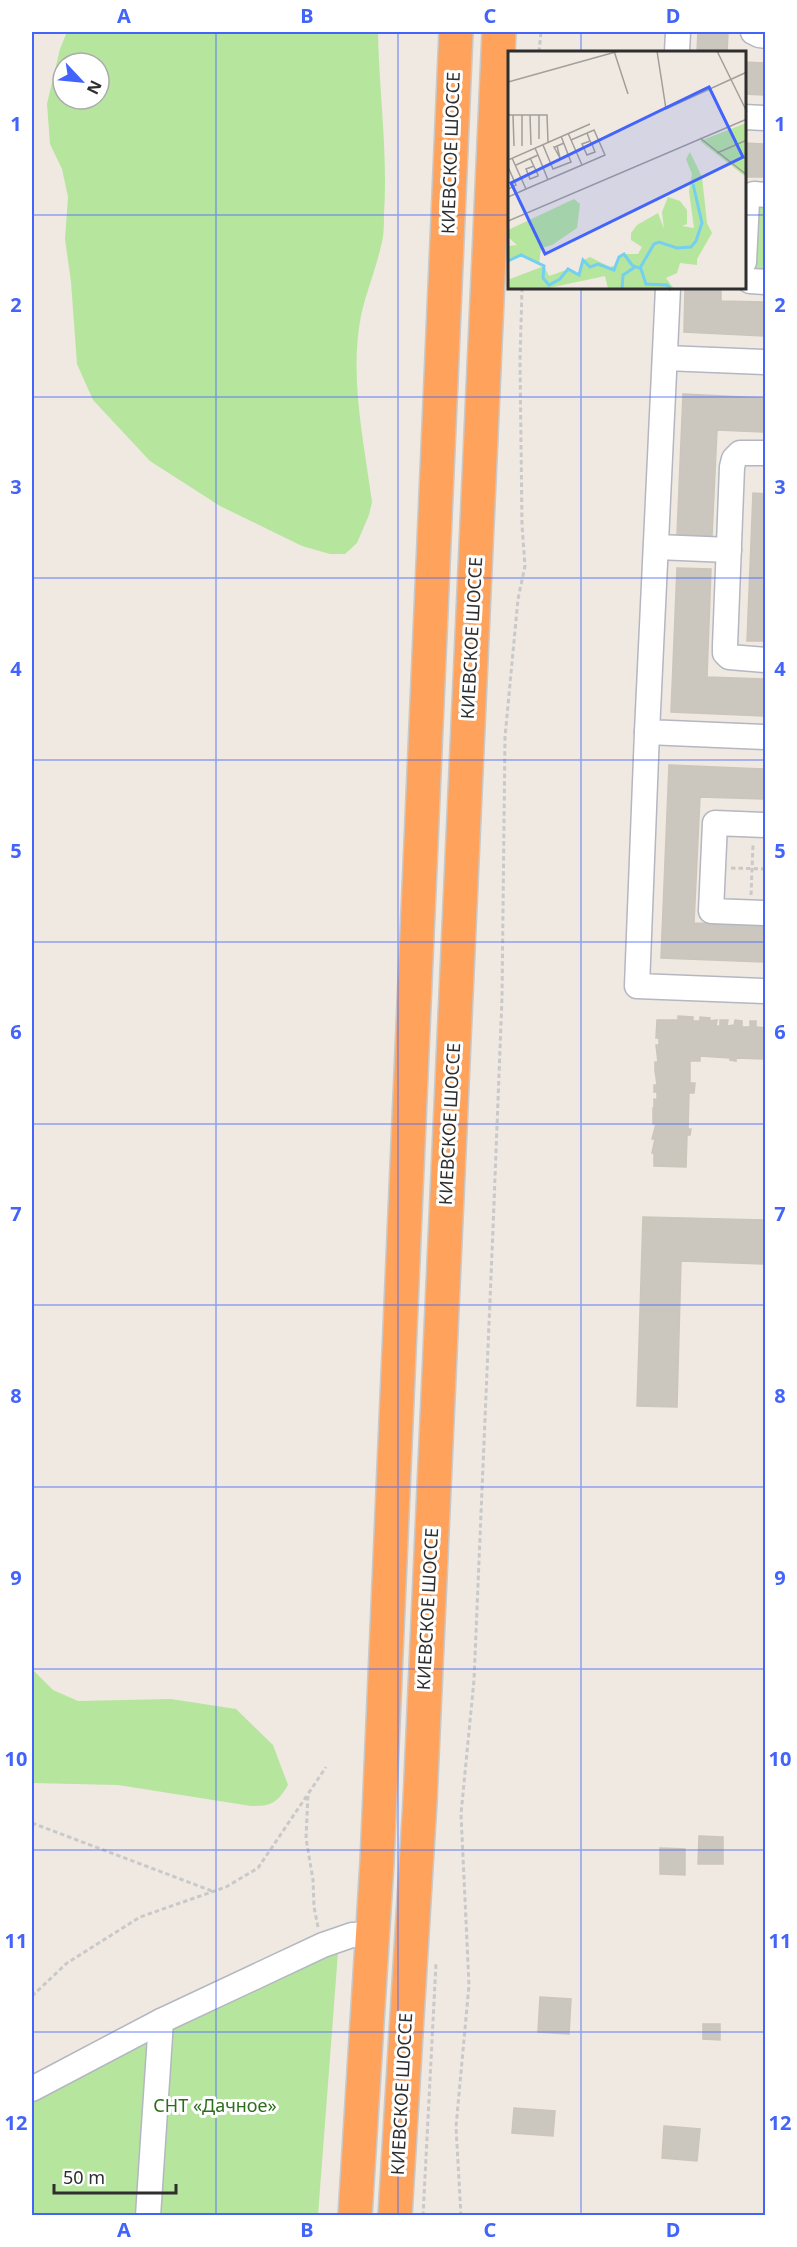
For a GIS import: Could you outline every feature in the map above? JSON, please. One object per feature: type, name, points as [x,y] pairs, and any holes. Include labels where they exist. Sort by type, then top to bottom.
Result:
[{"type":"highway","name":"КИЕВСКОЕ ШОССЕ","points":[[355,2216],[372,1934],[456,32]]},
{"type":"highway","name":"КИЕВСКОЕ ШОССЕ","points":[[395,2216],[421,1778],[499,32]]},
{"type":"lane","points":[[677,51],[678,32]]},
{"type":"lane","points":[[753,32],[765,36]]},
{"type":"lane","points":[[746,117],[765,118]]},
{"type":"lane","points":[[746,221],[749,196],[765,195]]},
{"type":"lane","points":[[746,278],[750,281],[765,282]]},
{"type":"lane","points":[[668,290],[637,986],[765,991]]},
{"type":"lane","points":[[665,358],[765,362]]},
{"type":"lane","points":[[765,453],[740,453],[734,459],[732,467],[725,653],[729,657],[765,660]]},
{"type":"lane","points":[[657,548],[729,550]]},
{"type":"lane","points":[[647,732],[765,737]]},
{"type":"lane","points":[[758,913],[711,911],[715,823],[760,825]]},
{"type":"lane","points":[[32,2089],[161,2021],[328,1943],[352,1935],[372,1934]]},
{"type":"lane","points":[[148,2216],[161,2021]]},
{"type":"path","points":[[539,51],[541,32]]},
{"type":"path","points":[[460,2216],[456,2127],[469,1986],[461,1814],[474,1680],[493,1229],[502,998],[505,737],[518,599],[525,566],[522,525],[520,361],[522,290]]},
{"type":"path","points":[[758,913],[752,869],[760,825]]},
{"type":"path","points":[[713,867],[765,869]]},
{"type":"path","points":[[32,1996],[67,1963],[140,1917],[226,1887],[258,1868],[326,1767]]},
{"type":"path","points":[[308,1794],[306,1838],[313,1880],[314,1907],[317,1924],[328,1943]]},
{"type":"path","points":[[32,1823],[214,1891]]},
{"type":"green space","points":[[67,32],[378,32],[385,168],[384,230],[361,316],[357,362],[359,409],[372,502],[357,543],[345,554],[330,554],[302,546],[220,506],[150,461],[93,400],[77,364],[71,282],[65,239],[68,197],[62,169],[50,144],[47,104],[51,87],[51,111],[111,111],[111,51],[60,51]]},
{"type":"green space","points":[[753,201],[765,202],[765,269],[750,269]]},
{"type":"green space","points":[[32,1669],[53,1690],[78,1701],[171,1699],[236,1709],[273,1745],[288,1785],[281,1796],[273,1802],[251,1806],[118,1785],[32,1783]]},
{"type":"green space","name":"СНТ «Дачное»","points":[[340,1926],[318,2215],[32,2216],[32,2074]]},
{"type":"building","points":[[698,32],[728,32],[727,51],[697,51]]},
{"type":"building","points":[[746,62],[766,63],[766,95],[746,94]]},
{"type":"building","points":[[746,143],[766,144],[766,177],[746,177]]},
{"type":"building","points":[[685,290],[721,290],[721,301],[766,302],[766,336],[684,332]]},
{"type":"building","points":[[683,394],[766,398],[766,432],[717,430],[712,536],[677,535]]},
{"type":"building","points":[[753,493],[766,494],[766,641],[747,641]]},
{"type":"building","points":[[677,568],[711,569],[707,677],[766,679],[766,716],[671,712]]},
{"type":"building","points":[[669,765],[766,769],[766,799],[700,797],[694,923],[766,925],[766,962],[661,958]]},
{"type":"building","points":[[678,1016],[693,1017],[693,1021],[700,1021],[700,1017],[710,1018],[710,1021],[717,1020],[716,1026],[720,1026],[720,1020],[728,1020],[727,1026],[734,1026],[735,1020],[742,1021],[742,1027],[750,1027],[750,1021],[756,1021],[756,1027],[766,1028],[766,1059],[736,1058],[736,1061],[730,1058],[700,1056],[700,1061],[690,1061],[690,1083],[695,1083],[694,1093],[689,1093],[688,1129],[691,1129],[690,1135],[687,1135],[686,1167],[654,1166],[654,1153],[652,1153],[655,1139],[652,1139],[656,1124],[653,1124],[653,1116],[656,1115],[653,1115],[653,1108],[656,1108],[654,1099],[657,1100],[654,1085],[657,1085],[655,1070],[658,1071],[655,1069],[655,1062],[658,1062],[656,1045],[659,1045],[659,1038],[656,1038],[657,1020],[678,1020]]},
{"type":"building","points":[[643,1217],[766,1220],[766,1264],[681,1261],[677,1407],[637,1406]]},
{"type":"building","points":[[699,1836],[723,1837],[723,1864],[698,1864]]},
{"type":"building","points":[[660,1848],[685,1849],[685,1875],[660,1874]]},
{"type":"building","points":[[540,1997],[571,1999],[569,2034],[538,2032]]},
{"type":"building","points":[[703,2024],[720,2024],[720,2040],[703,2039]]},
{"type":"building","points":[[514,2108],[555,2111],[553,2136],[512,2133]]},
{"type":"building","points":[[664,2126],[700,2129],[697,2161],[662,2158]]}]
